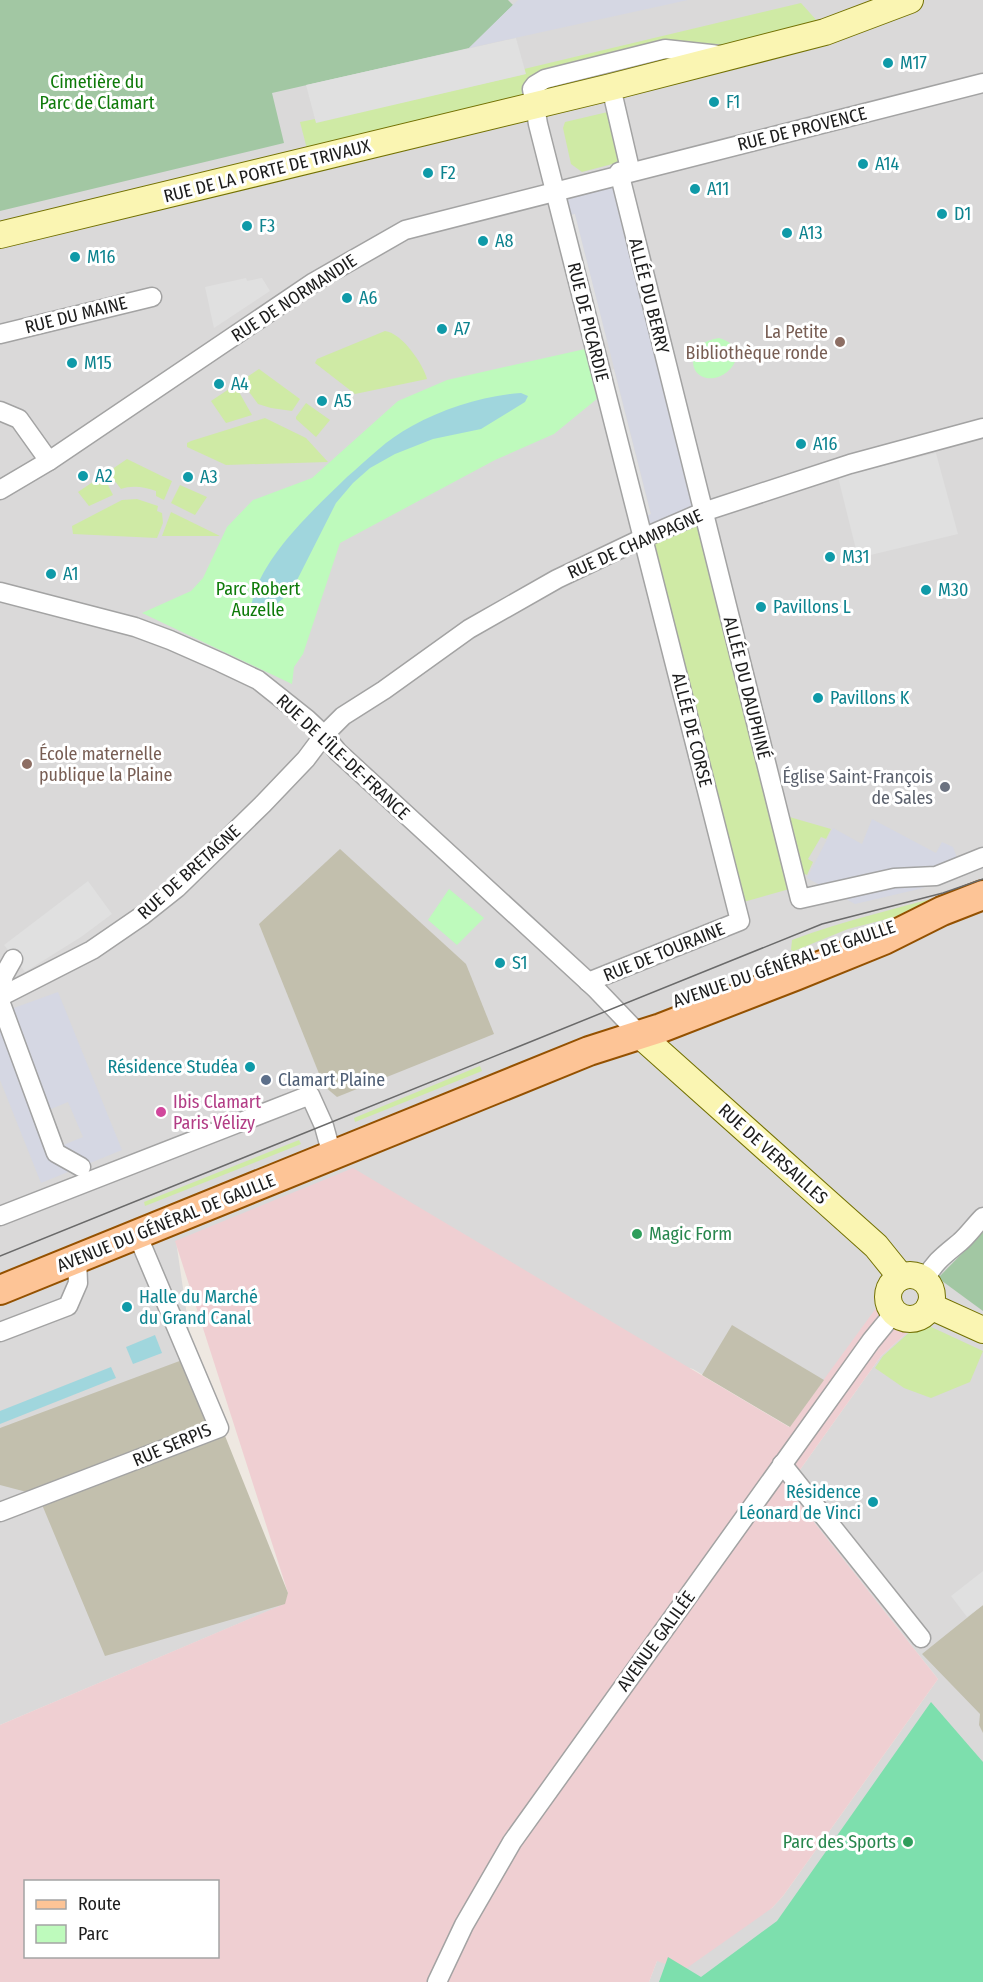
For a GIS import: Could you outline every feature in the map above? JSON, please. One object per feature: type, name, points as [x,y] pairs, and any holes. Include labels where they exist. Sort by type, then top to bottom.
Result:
[{"type":"main road","name":"AVENUE DU GÉNÉRAL DE GAULLE","points":[[0,1273],[619,1040],[634,1027],[884,940],[942,911],[983,895]]},
{"type":"main road","name":"AVENUE DU GÉNÉRAL DE GAULLE","points":[[0,1290],[137,1234],[330,1148]]},
{"type":"street","name":"RUE DE LA PORTE DE TRIVAUX","points":[[0,235],[611,87],[839,28],[910,0]]},
{"type":"street","name":"RUE DE LA PORTE DE TRIVAUX","points":[[534,106],[531,94],[535,85],[556,76],[665,49],[731,56]]},
{"type":"street","name":"RUE DE PROVENCE","points":[[620,176],[983,82]]},
{"type":"street","points":[[611,87],[630,169],[619,172],[620,176]]},
{"type":"street","name":"RUE DE PICARDIE","points":[[534,106],[643,538]]},
{"type":"street","name":"RUE DE NORMANDIE","points":[[0,490],[49,461],[314,282],[405,230],[620,176]]},
{"type":"street","name":"ALLÉE DU BERRY","points":[[620,176],[703,512]]},
{"type":"street","name":"RUE DU MAINE","points":[[0,334],[152,297]]},
{"type":"street","points":[[0,411],[19,420],[49,461]]},
{"type":"street","name":"RUE DE CHAMPAGNE","points":[[324,735],[343,716],[384,690],[469,628],[557,579],[643,538],[703,512],[850,464],[983,429]]},
{"type":"street","name":"ALLÉE DU DAUPHINÉ","points":[[703,512],[800,899],[894,878],[936,876],[983,857]]},
{"type":"street","name":"ALLÉE DE CORSE","points":[[643,538],[740,921]]},
{"type":"street","name":"RUE DE L'ÎLE-DE-FRANCE","points":[[0,592],[135,627],[170,640],[258,680],[324,735],[338,752],[634,1027]]},
{"type":"street","name":"RUE DE BRETAGNE","points":[[1,1003],[92,950],[167,896],[263,804],[306,759],[324,735]]},
{"type":"street","name":"RUE DE TOURAINE","points":[[588,982],[740,921]]},
{"type":"street","points":[[0,992],[4,975],[13,958]]},
{"type":"street","points":[[1,1003],[56,1153],[81,1167]]},
{"type":"street","name":"RUE DE VERSAILLES","points":[[634,1027],[912,1279]]},
{"type":"street","points":[[0,1216],[310,1095],[330,1148]]},
{"type":"street","points":[[912,1279],[931,1292],[930,1306],[926,1312],[914,1319],[900,1317],[890,1308],[888,1294],[891,1287],[912,1279],[939,1259],[960,1242],[978,1222]]},
{"type":"street","name":"RUE SERPIS","points":[[0,1512],[219,1428],[137,1234]]},
{"type":"street","points":[[0,1332],[68,1306],[78,1283],[77,1259]]},
{"type":"street","points":[[930,1306],[983,1330]]},
{"type":"street","name":"AVENUE GALILÉE","points":[[437,1982],[464,1925],[512,1842],[782,1464],[894,1313]]},
{"type":"street","points":[[782,1464],[921,1638]]},
{"type":"shaded area","points":[[0,0],[983,0],[983,1982],[649,1982],[657,1961],[772,1908],[783,1896],[938,1679],[787,1488],[881,1356],[911,1329],[882,1301],[790,1427],[693,1369],[176,1241],[193,1356],[285,1604],[0,1725]]},
{"type":"shaded area","points":[[518,0],[688,0],[469,48]]},
{"type":"shaded area","points":[[516,38],[526,74],[316,123],[306,85]]},
{"type":"shaded area","points":[[615,182],[696,506],[649,526],[645,516],[651,514],[575,214],[570,215],[567,206],[569,197]]},
{"type":"shaded area","points":[[575,214],[607,340],[601,341],[570,215]]},
{"type":"shaded area","points":[[246,278],[247,281],[262,278],[270,291],[214,328],[205,287]]},
{"type":"shaded area","points":[[614,369],[651,515],[645,516],[609,371]]},
{"type":"shaded area","points":[[936,453],[958,534],[858,558],[838,477]]},
{"type":"shaded area","points":[[872,819],[936,853],[942,842],[953,847],[963,874],[919,889],[855,904],[807,878],[833,828],[862,844]]},
{"type":"shaded area","points":[[340,849],[466,964],[494,1034],[337,1097],[324,1086],[259,924]]},
{"type":"shaded area","points":[[88,881],[112,914],[81,937],[25,972],[4,945]]},
{"type":"shaded area","points":[[58,992],[122,1150],[41,1183],[0,1080],[0,1013]],"holes":[[[68,1102],[83,1137],[61,1146],[46,1111]]]},
{"type":"shaded area","points":[[353,1168],[789,1427],[882,1300],[911,1329],[881,1356],[787,1488],[938,1679],[783,1896],[772,1908],[684,1970],[657,1961],[649,1982],[0,1982],[0,1725],[284,1604],[288,1593],[175,1241]]},
{"type":"shaded area","points":[[732,1325],[824,1380],[790,1427],[702,1375]]},
{"type":"shaded area","points":[[193,1356],[288,1593],[285,1604],[105,1656],[38,1495],[0,1485],[0,1428]]},
{"type":"shaded area","points":[[983,1571],[983,1605],[967,1617],[951,1596]]},
{"type":"shaded area","points":[[983,1605],[983,1733],[979,1725],[980,1714],[922,1654]]},
{"type":"green space","name":"Cimetière du Parc de Clamart","points":[[0,0],[508,0],[513,5],[469,48],[272,93],[284,143],[0,211]]},
{"type":"green space","points":[[801,3],[819,23],[307,149],[300,122],[315,119],[317,122],[525,74],[524,69]]},
{"type":"green space","points":[[612,111],[624,161],[582,172],[571,164],[563,128],[565,122]]},
{"type":"green space","points":[[385,331],[392,333],[405,343],[421,365],[427,379],[355,394],[315,363],[317,359]]},
{"type":"green space","points":[[719,338],[730,343],[735,350],[736,358],[733,366],[719,377],[701,376],[693,365],[696,352],[705,342]]},
{"type":"green space","name":"Parc Robert Auzelle","points":[[585,349],[598,398],[554,434],[495,460],[340,543],[303,654],[294,667],[292,684],[142,613],[191,591],[203,578],[227,527],[253,500],[312,478],[398,401],[447,380]]},
{"type":"green space","points":[[259,369],[300,399],[292,411],[258,404],[241,381]]},
{"type":"green space","points":[[235,385],[252,415],[226,423],[211,401]]},
{"type":"green space","points":[[306,403],[330,420],[316,437],[296,419]]},
{"type":"green space","points":[[265,418],[306,438],[328,462],[226,465],[187,447],[187,443],[191,441]]},
{"type":"green space","points":[[127,459],[172,481],[164,500],[156,496],[156,491],[147,488],[121,489],[108,472]]},
{"type":"green space","points":[[103,475],[113,495],[89,506],[78,492]]},
{"type":"green space","points":[[180,485],[207,497],[195,515],[171,503]]},
{"type":"green space","points":[[137,499],[158,506],[157,511],[162,513],[163,523],[157,538],[73,534],[72,526],[122,500]]},
{"type":"green space","points":[[171,512],[220,536],[162,536]]},
{"type":"green space","points":[[702,521],[793,888],[740,903],[651,539]]},
{"type":"green space","points":[[786,816],[831,829],[826,839],[821,837],[808,859],[813,862],[807,875],[803,876]]},
{"type":"green space","points":[[449,889],[484,918],[457,945],[428,920]]},
{"type":"green space","points":[[954,893],[926,909],[848,929],[794,951],[791,950],[792,940],[812,933]]},
{"type":"green space","points":[[480,1066],[482,1071],[355,1122],[354,1118]]},
{"type":"green space","points":[[299,1140],[301,1144],[145,1206],[144,1202]]},
{"type":"green space","points":[[983,1232],[983,1311],[938,1278]]},
{"type":"green space","points":[[927,1325],[983,1351],[970,1382],[931,1398],[904,1388],[875,1368],[883,1356],[912,1330]]},
{"type":"green space","name":"Parc des Sports","points":[[931,1702],[983,1762],[983,1982],[659,1982],[668,1957],[701,1977],[777,1921]]},
{"type":"water","points":[[521,393],[528,396],[525,402],[481,429],[433,439],[395,454],[370,468],[336,503],[291,592],[274,606],[256,611],[251,608],[255,590],[275,554],[304,520],[347,477],[386,443],[412,426],[451,408],[493,397]]},
{"type":"water","points":[[155,1335],[162,1353],[133,1364],[126,1347]]},
{"type":"water","points":[[111,1367],[116,1378],[0,1424],[0,1411]]},
{"type":"tram line","points":[[0,1256],[822,924],[943,893],[983,879]]},
{"type":"place","name":"M17","points":[[888,63]]},
{"type":"place","name":"F1","points":[[714,102]]},
{"type":"place","name":"A14","points":[[863,164]]},
{"type":"place","name":"F2","points":[[428,173]]},
{"type":"place","name":"A11","points":[[695,189]]},
{"type":"place","name":"D1","points":[[942,214]]},
{"type":"place","name":"F3","points":[[247,226]]},
{"type":"place","name":"A13","points":[[787,233]]},
{"type":"place","name":"A8","points":[[483,241]]},
{"type":"place","name":"M16","points":[[75,257]]},
{"type":"place","name":"A6","points":[[347,298]]},
{"type":"place","name":"A7","points":[[442,329]]},
{"type":"place","name":"La Petite Bibliothèque ronde","points":[[840,342]]},
{"type":"place","name":"M15","points":[[72,363]]},
{"type":"place","name":"A4","points":[[219,384]]},
{"type":"place","name":"A5","points":[[322,401]]},
{"type":"place","name":"A16","points":[[801,444]]},
{"type":"place","name":"A2","points":[[83,476]]},
{"type":"place","name":"A3","points":[[188,477]]},
{"type":"place","name":"M31","points":[[830,557]]},
{"type":"place","name":"A1","points":[[51,574]]},
{"type":"place","name":"M30","points":[[926,590]]},
{"type":"place","name":"Pavillons L","points":[[761,607]]},
{"type":"place","name":"Pavillons K","points":[[818,698]]},
{"type":"place","name":"École maternelle publique la Plaine","points":[[27,764]]},
{"type":"place","name":"Église Saint-François de Sales","points":[[945,787]]},
{"type":"place","name":"S1","points":[[500,963]]},
{"type":"place","name":"Résidence Studéa","points":[[250,1067]]},
{"type":"place","name":"Clamart Plaine","points":[[266,1080]]},
{"type":"place","name":"Ibis Clamart Paris Vélizy","points":[[161,1112]]},
{"type":"place","name":"Magic Form","points":[[637,1234]]},
{"type":"place","name":"Halle du Marché du Grand Canal","points":[[127,1307]]},
{"type":"place","name":"Résidence Léonard de Vinci","points":[[873,1502]]},
{"type":"place","name":"Parc des Sports","points":[[908,1842]]}]
